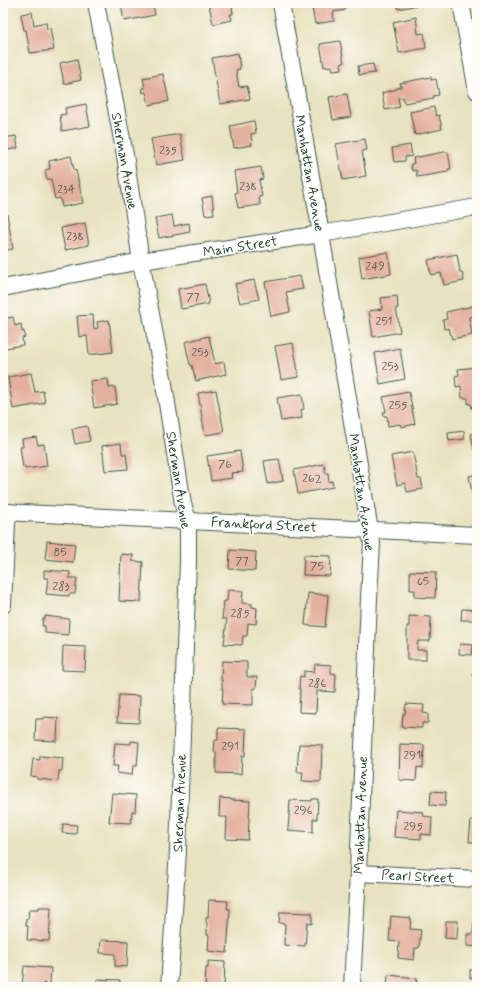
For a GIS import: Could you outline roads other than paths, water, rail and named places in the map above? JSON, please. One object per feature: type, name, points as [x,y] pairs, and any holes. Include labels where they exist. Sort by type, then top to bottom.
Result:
[{"type":"street","name":"Sherman Avenue","points":[[96,3],[125,155],[141,262],[163,378],[183,504],[188,520],[188,561],[178,851],[169,987]]},
{"type":"street","name":"Manhattan Avenue","points":[[281,3],[372,543],[352,987]]},
{"type":"street","points":[[462,3],[477,91]]},
{"type":"street","name":"Main Street","points":[[3,288],[141,262],[321,234],[477,207]]},
{"type":"street","points":[[3,605],[7,523],[6,512]]},
{"type":"street","name":"Frankford Street","points":[[6,512],[477,535]]},
{"type":"street","name":"Pearl Street","points":[[358,873],[477,879]]}]
